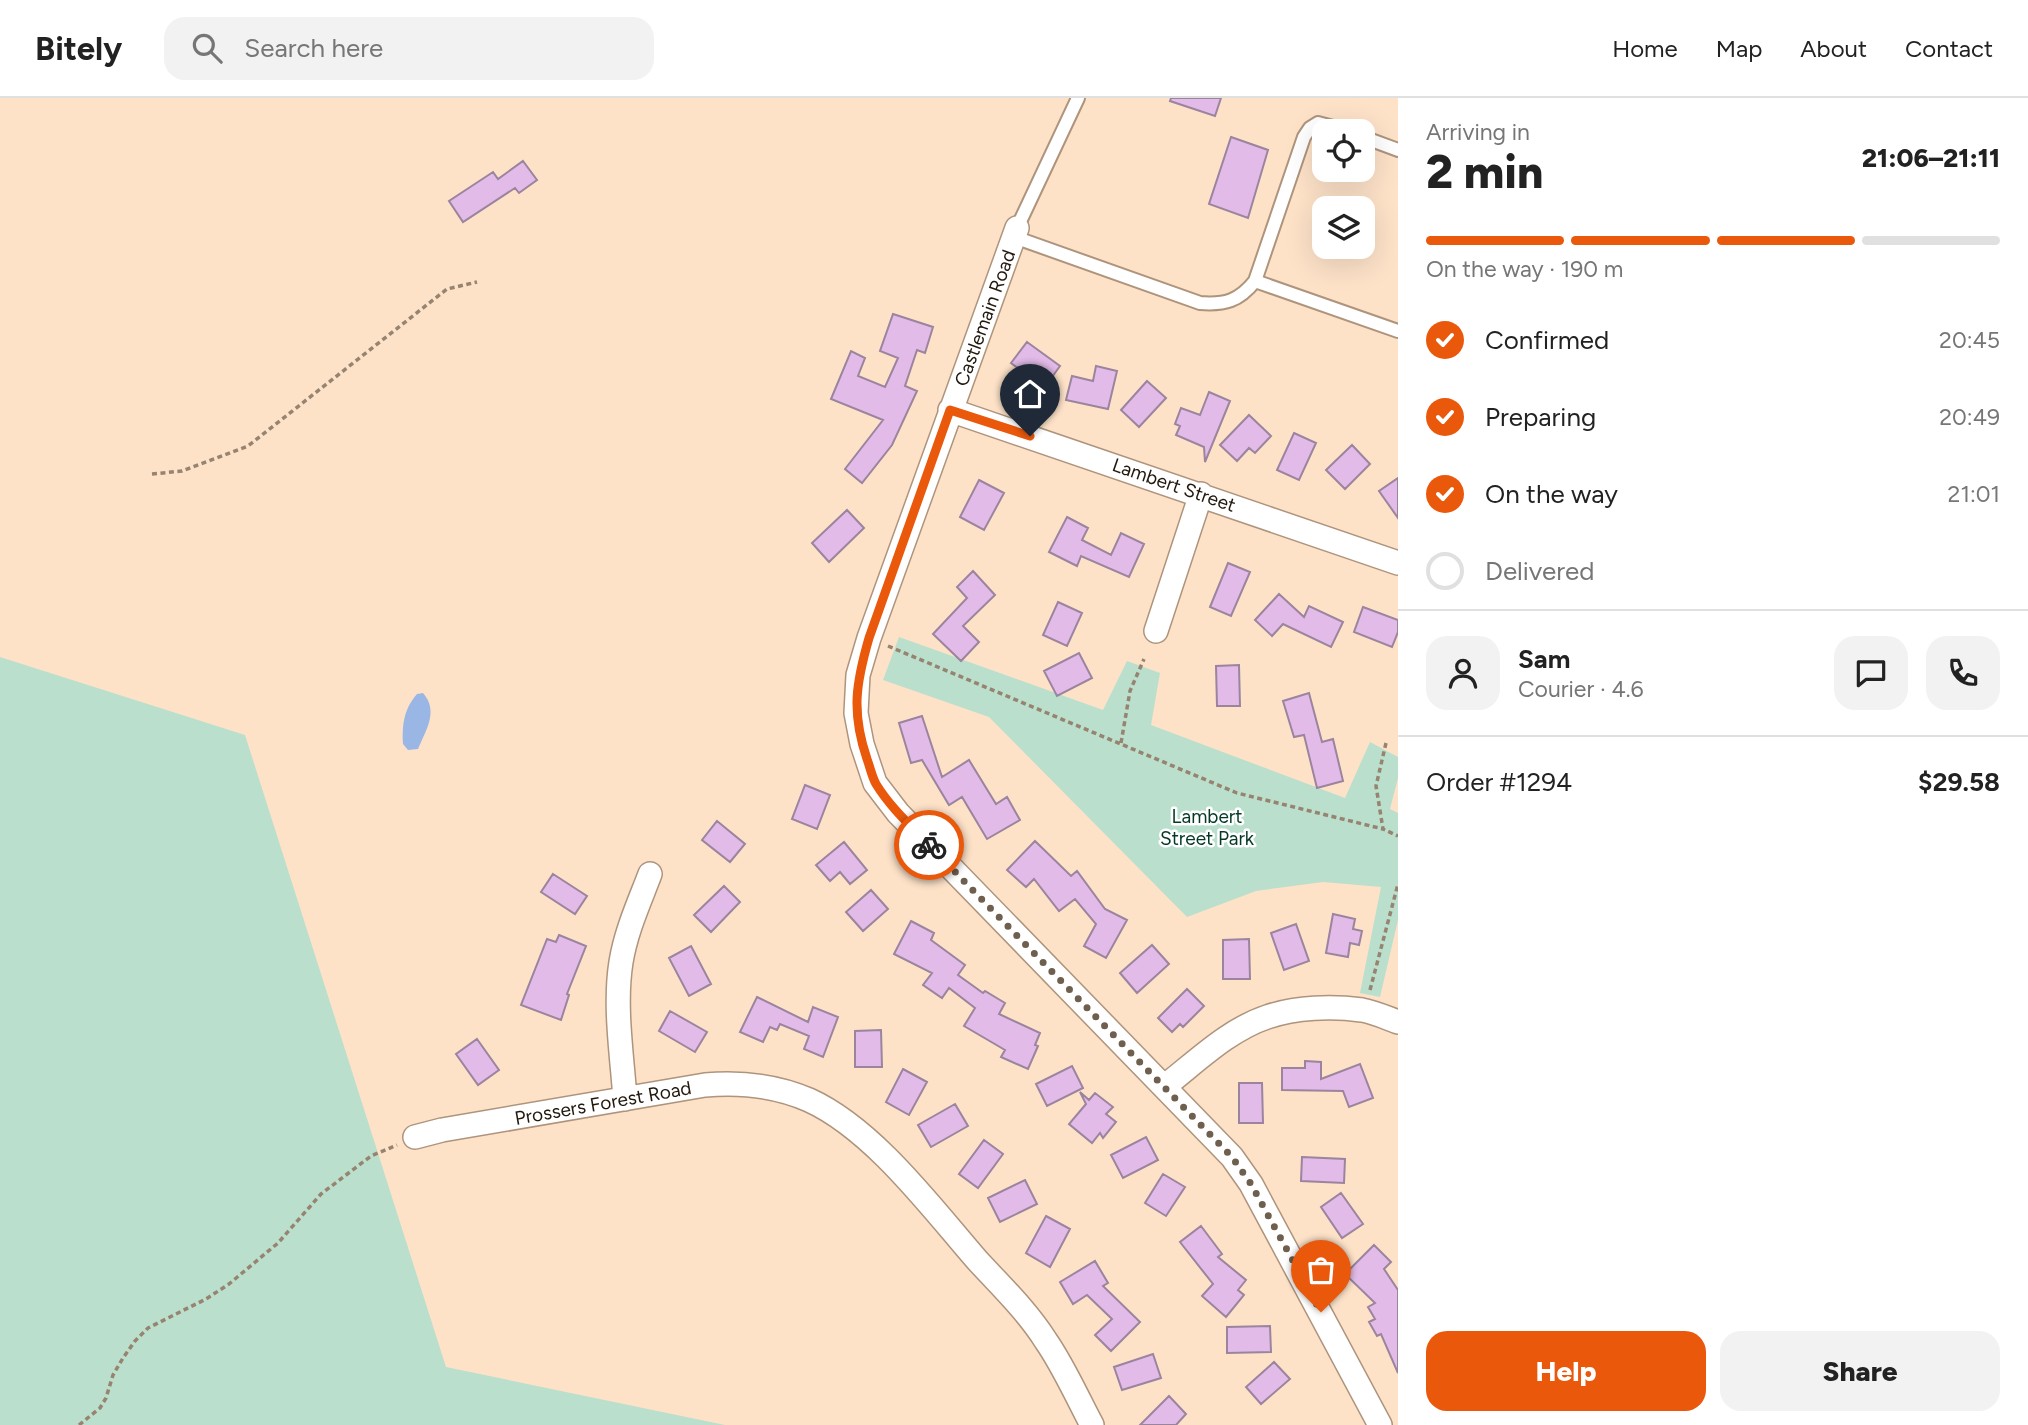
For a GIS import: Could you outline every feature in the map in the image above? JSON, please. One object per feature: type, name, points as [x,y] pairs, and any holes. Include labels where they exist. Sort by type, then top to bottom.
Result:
[{"type":"street","name":"Castlemain Road","points":[[1016,233],[869,638],[858,675],[856,713],[862,744],[875,783],[898,813],[1232,1157],[1251,1184],[1380,1425]]},
{"type":"street","name":"Lambert Street","points":[[950,410],[1398,563]]},
{"type":"street","points":[[1156,631],[1201,494]]},
{"type":"street","points":[[625,1099],[619,982],[631,924],[650,874]]},
{"type":"street","points":[[1165,1086],[1235,1033],[1266,1017],[1299,1010],[1365,1010],[1398,1022]]},
{"type":"street","name":"Prossers Forest Road","points":[[415,1137],[442,1130],[705,1085],[748,1084],[792,1093],[811,1101],[862,1137],[889,1161],[1022,1309],[1047,1341],[1092,1425]]},
{"type":"lane","points":[[1078,98],[1016,233],[1200,303],[1218,305],[1233,302],[1255,281],[1304,137],[1312,127]]},
{"type":"lane","points":[[1375,141],[1398,150]]},
{"type":"lane","points":[[1255,281],[1398,331]]},
{"type":"path","points":[[152,474],[182,471],[248,446],[447,289],[477,282]]},
{"type":"path","points":[[882,644],[1237,793],[1398,836]]},
{"type":"path","points":[[1121,743],[1130,691],[1144,659]]},
{"type":"path","points":[[1383,830],[1376,786],[1386,743]]},
{"type":"path","points":[[1368,1000],[1398,884]]},
{"type":"path","points":[[79,1425],[100,1408],[123,1357],[148,1328],[206,1299],[229,1284],[278,1243],[321,1194],[371,1156],[415,1137]]},
{"type":"green space","name":"Lambert Street Park","points":[[899,637],[1103,710],[1127,661],[1160,673],[1151,725],[1345,798],[1370,742],[1398,757],[1398,778],[1390,809],[1398,813],[1398,920],[1380,997],[1360,993],[1381,887],[1323,882],[1256,891],[1187,917],[989,717],[883,680]]},
{"type":"green space","points":[[0,657],[245,735],[446,1367],[725,1425],[0,1425]]},
{"type":"water","points":[[423,693],[430,707],[430,721],[418,749],[408,750],[403,744],[405,717],[417,694]]},
{"type":"building","points":[[1171,98],[1221,98],[1215,116],[1170,101]]},
{"type":"building","points":[[1231,137],[1268,150],[1248,218],[1209,204]]},
{"type":"building","points":[[523,161],[537,180],[519,193],[515,188],[463,222],[449,201],[493,172],[498,179]]},
{"type":"building","points":[[893,314],[933,327],[925,353],[917,350],[905,386],[917,391],[892,445],[862,483],[845,469],[883,420],[831,399],[851,351],[865,358],[858,376],[885,387],[898,358],[880,351]]},
{"type":"building","points":[[1027,342],[1060,366],[1044,388],[1011,363]]},
{"type":"building","points":[[1096,366],[1117,371],[1108,409],[1066,400],[1072,376],[1093,381]]},
{"type":"building","points":[[1147,381],[1166,398],[1139,427],[1121,410]]},
{"type":"building","points":[[1209,392],[1230,401],[1205,462],[1204,447],[1176,435],[1180,426],[1175,424],[1181,408],[1200,415]]},
{"type":"building","points":[[1249,415],[1271,436],[1255,453],[1249,448],[1237,461],[1220,445]]},
{"type":"building","points":[[1294,433],[1316,443],[1299,480],[1277,470]]},
{"type":"building","points":[[1352,445],[1370,464],[1345,489],[1326,470]]},
{"type":"building","points":[[1398,478],[1398,518],[1379,491]]},
{"type":"building","points":[[979,480],[1004,493],[984,530],[960,517]]},
{"type":"building","points":[[847,510],[864,528],[829,562],[812,543]]},
{"type":"building","points":[[1067,517],[1088,528],[1082,540],[1111,555],[1121,533],[1144,544],[1129,577],[1081,556],[1077,566],[1049,552]]},
{"type":"building","points":[[1228,563],[1250,572],[1231,616],[1210,607]]},
{"type":"building","points":[[973,571],[995,595],[963,626],[979,642],[961,661],[933,634],[967,598],[957,587]]},
{"type":"building","points":[[1279,594],[1304,617],[1309,606],[1343,622],[1331,647],[1283,624],[1272,636],[1255,620]]},
{"type":"building","points":[[1058,602],[1082,613],[1067,646],[1043,635]]},
{"type":"building","points":[[1363,607],[1398,620],[1398,632],[1392,647],[1354,632]]},
{"type":"building","points":[[1079,653],[1092,678],[1057,696],[1044,671]]},
{"type":"building","points":[[1239,665],[1240,706],[1217,706],[1216,666]]},
{"type":"building","points":[[1309,693],[1322,742],[1333,739],[1343,781],[1317,788],[1304,735],[1294,737],[1283,701]]},
{"type":"building","points":[[922,716],[942,777],[969,760],[996,804],[1007,797],[1020,820],[987,839],[962,797],[949,805],[922,760],[911,763],[899,723]]},
{"type":"building","points":[[805,785],[830,795],[817,829],[792,819]]},
{"type":"building","points":[[717,821],[745,844],[730,862],[702,840]]},
{"type":"building","points":[[1035,841],[1071,876],[1077,871],[1105,909],[1127,920],[1106,958],[1084,946],[1096,924],[1075,899],[1059,911],[1034,879],[1026,887],[1007,870]]},
{"type":"building","points":[[844,842],[867,870],[850,884],[840,872],[830,881],[816,865]]},
{"type":"building","points":[[553,874],[587,896],[575,914],[541,892]]},
{"type":"building","points":[[724,886],[740,902],[711,932],[694,915]]},
{"type":"building","points":[[871,890],[888,909],[863,931],[846,912]]},
{"type":"building","points":[[1333,914],[1355,919],[1353,929],[1362,931],[1359,945],[1350,943],[1348,957],[1326,953]]},
{"type":"building","points":[[911,921],[934,933],[931,940],[965,965],[958,975],[983,993],[985,991],[1005,1003],[999,1014],[1040,1033],[1035,1045],[1038,1046],[1028,1069],[1001,1057],[1005,1050],[964,1026],[975,1008],[949,988],[942,998],[923,985],[932,973],[894,954]]},
{"type":"building","points":[[1296,924],[1309,961],[1284,970],[1271,933]]},
{"type":"building","points":[[559,935],[586,946],[567,994],[569,995],[561,1020],[521,1005],[547,939],[556,942]]},
{"type":"building","points":[[1249,939],[1250,979],[1223,979],[1223,940]]},
{"type":"building","points":[[1152,945],[1169,964],[1137,993],[1120,973]]},
{"type":"building","points":[[691,946],[711,984],[689,996],[669,958]]},
{"type":"building","points":[[1187,989],[1204,1006],[1183,1027],[1180,1024],[1172,1032],[1158,1018]]},
{"type":"building","points":[[757,997],[808,1022],[813,1007],[838,1017],[823,1057],[804,1049],[809,1036],[780,1024],[777,1030],[770,1027],[763,1042],[740,1032]]},
{"type":"building","points":[[670,1011],[707,1032],[695,1052],[659,1031]]},
{"type":"building","points":[[881,1030],[882,1067],[855,1067],[855,1031]]},
{"type":"building","points":[[477,1039],[499,1070],[478,1085],[456,1054]]},
{"type":"building","points":[[1305,1061],[1321,1062],[1321,1079],[1360,1064],[1373,1098],[1349,1107],[1343,1091],[1282,1090],[1282,1068],[1305,1068]]},
{"type":"building","points":[[1072,1066],[1083,1088],[1047,1106],[1036,1084]]},
{"type":"building","points":[[903,1069],[927,1082],[909,1115],[886,1102]]},
{"type":"building","points":[[1239,1083],[1262,1083],[1263,1123],[1239,1123]]},
{"type":"building","points":[[1080,1092],[1089,1100],[1095,1093],[1113,1107],[1106,1114],[1116,1122],[1103,1138],[1100,1133],[1092,1143],[1069,1124],[1086,1104]]},
{"type":"building","points":[[955,1104],[968,1126],[931,1147],[918,1125]]},
{"type":"building","points":[[1146,1137],[1158,1160],[1123,1178],[1111,1155]]},
{"type":"building","points":[[984,1140],[1003,1154],[978,1188],[959,1174]]},
{"type":"building","points":[[1302,1157],[1345,1159],[1344,1183],[1301,1181]]},
{"type":"building","points":[[1163,1174],[1185,1187],[1166,1216],[1145,1203]]},
{"type":"building","points":[[1025,1180],[1037,1204],[1000,1222],[988,1198]]},
{"type":"building","points":[[1341,1193],[1363,1224],[1342,1238],[1321,1207]]},
{"type":"building","points":[[1046,1216],[1070,1229],[1050,1267],[1026,1253]]},
{"type":"building","points":[[1201,1226],[1222,1254],[1218,1257],[1246,1280],[1238,1290],[1244,1295],[1226,1317],[1202,1296],[1213,1284],[1180,1242]]},
{"type":"building","points":[[1374,1245],[1391,1262],[1384,1269],[1398,1290],[1398,1373],[1381,1334],[1377,1336],[1369,1322],[1375,1319],[1368,1307],[1375,1303],[1345,1274]]},
{"type":"building","points":[[1095,1261],[1108,1283],[1103,1286],[1140,1322],[1111,1351],[1095,1335],[1112,1319],[1087,1295],[1073,1304],[1060,1282]]},
{"type":"building","points":[[1270,1326],[1271,1352],[1227,1353],[1227,1327]]},
{"type":"building","points":[[1153,1354],[1161,1378],[1122,1390],[1114,1367]]},
{"type":"building","points":[[1274,1362],[1290,1379],[1261,1404],[1246,1387]]},
{"type":"building","points":[[1169,1396],[1186,1414],[1176,1425],[1140,1425]]},
{"type":"way so far","points":[[929,845],[1232,1157],[1251,1184],[1321,1312]]},
{"type":"route","points":[[929,845],[898,813],[875,783],[862,744],[856,713],[858,675],[950,410],[1030,436]]}]
